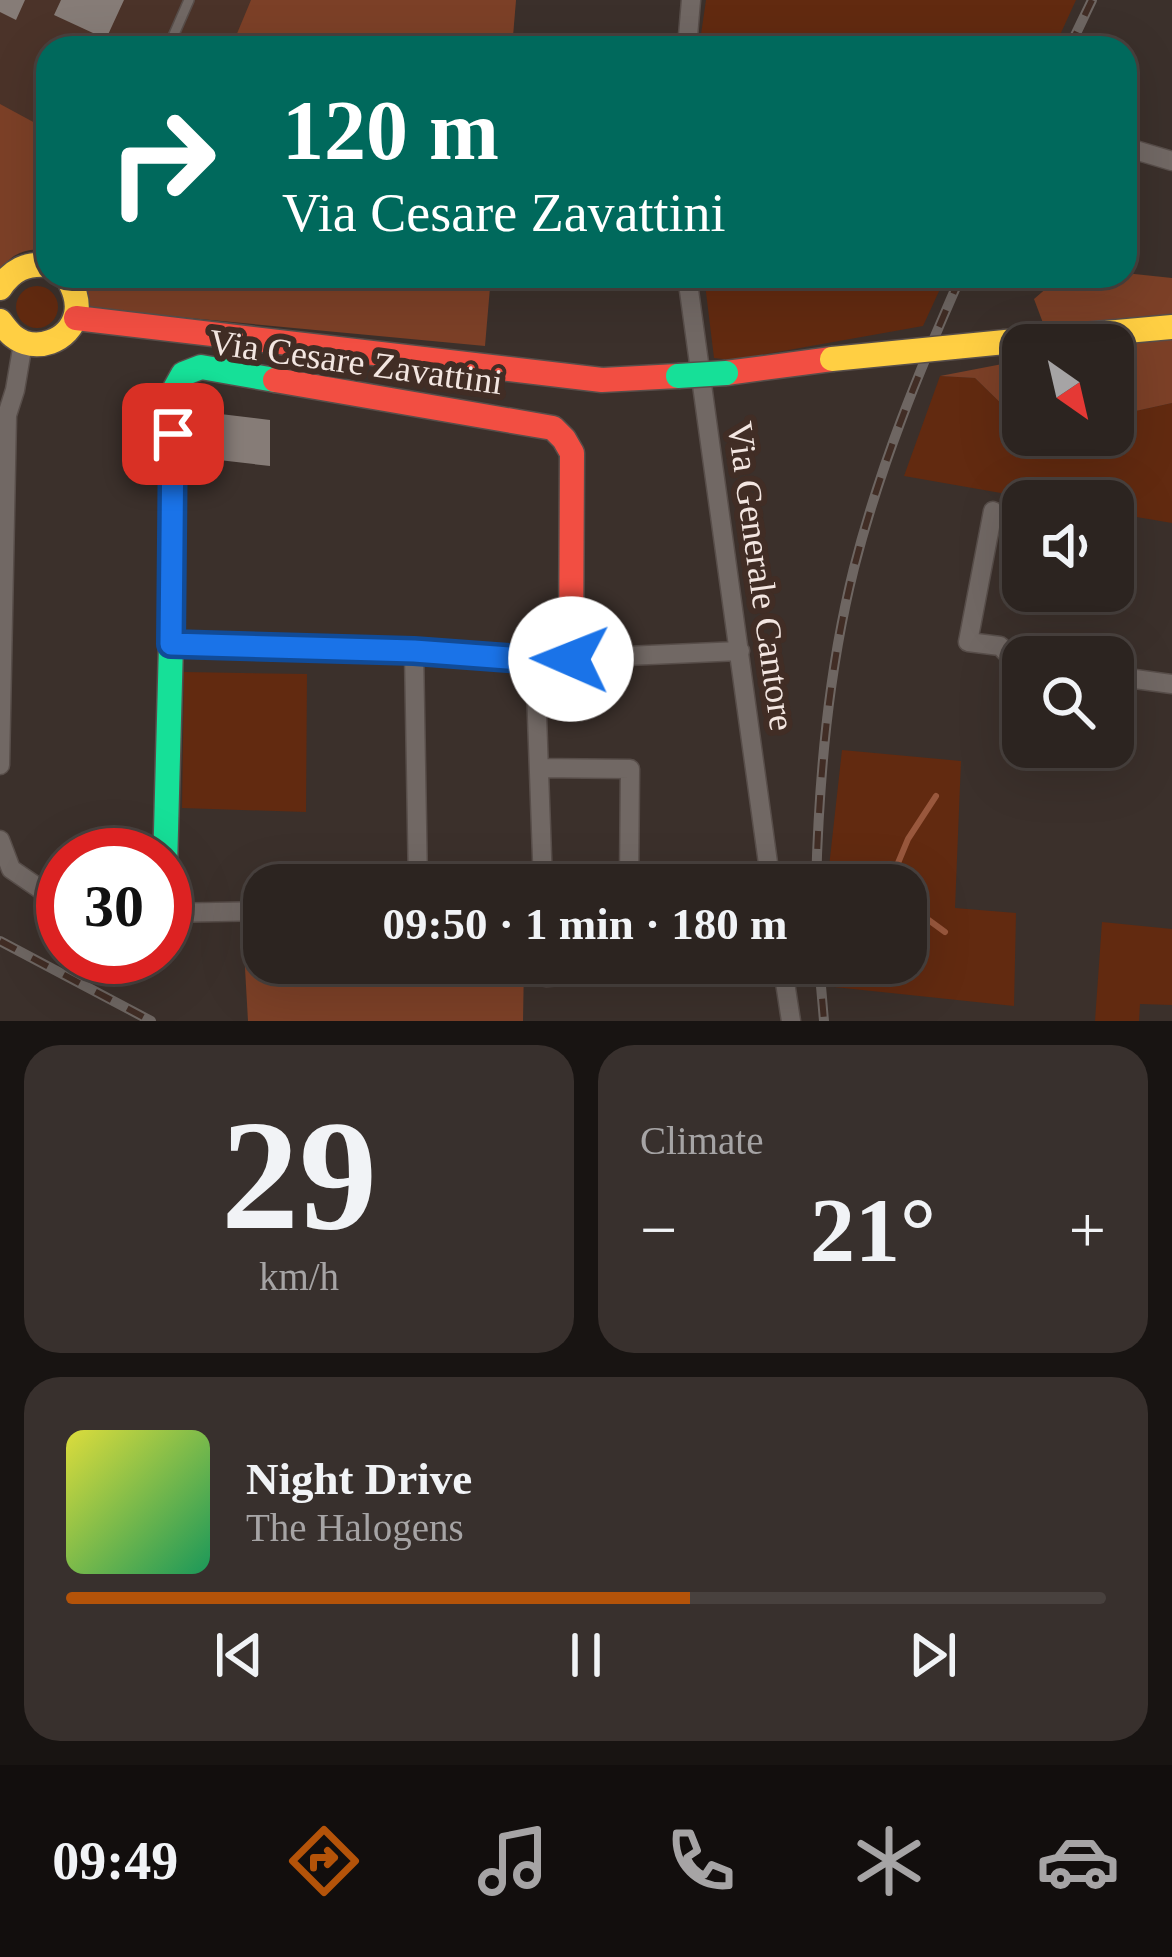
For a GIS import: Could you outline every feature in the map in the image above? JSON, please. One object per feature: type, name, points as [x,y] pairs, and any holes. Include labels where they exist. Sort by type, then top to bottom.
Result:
[{"type":"street","points":[[688,36],[691,0]]},
{"type":"street","points":[[1137,151],[1172,161]]},
{"type":"street","points":[[0,288],[17,269],[36,264]]},
{"type":"street","points":[[0,320],[22,343],[48,344],[70,330],[76,318],[74,288]]},
{"type":"street","name":"Via Generale Cantore","points":[[689,288],[768,864]]},
{"type":"street","points":[[76,318],[602,380],[725,373],[832,358],[1172,327]]},
{"type":"street","points":[[0,765],[7,415],[22,343]]},
{"type":"street","name":"Via Cesare Zavattini","points":[[171,644],[173,392],[183,374],[201,367],[553,428],[572,453],[571,659]]},
{"type":"street","points":[[993,512],[968,642],[1002,648]]},
{"type":"street","points":[[166,828],[171,644],[414,651],[535,660],[740,651]]},
{"type":"street","points":[[414,651],[418,864]]},
{"type":"street","points":[[535,660],[542,864]]},
{"type":"street","points":[[1134,679],[1172,684]]},
{"type":"street","points":[[538,768],[630,769],[629,864]]},
{"type":"street","points":[[0,840],[11,869],[36,886]]},
{"type":"street","points":[[192,912],[243,911]]},
{"type":"street","points":[[785,984],[791,1021]]},
{"type":"lane","points":[[172,36],[189,0]]},
{"type":"shaded area","points":[[0,0],[516,0],[513,36],[36,36],[36,248],[14,255],[0,272]]},
{"type":"shaded area","points":[[251,0],[516,0],[513,36],[236,36]]},
{"type":"shaded area","points":[[706,0],[1076,0],[1060,36],[701,36]]},
{"type":"shaded area","points":[[0,104],[36,123],[36,250],[8,260],[0,272]]},
{"type":"shaded area","points":[[1137,274],[1172,278],[1172,403],[1134,411],[1134,324],[1043,323],[1034,299],[1047,288],[1137,288]]},
{"type":"shaded area","points":[[29,287],[46,288],[57,299],[57,315],[45,327],[29,327],[17,315],[17,299]]},
{"type":"shaded area","points":[[82,288],[490,288],[485,346],[83,308]]},
{"type":"shaded area","points":[[705,288],[940,288],[923,326],[732,360],[714,358]]},
{"type":"shaded area","points":[[1002,364],[1002,404],[975,378],[940,376]]},
{"type":"shaded area","points":[[940,376],[975,378],[1002,404],[1002,456],[1134,456],[1134,411],[1172,403],[1172,523],[1134,517],[1134,480],[1002,480],[1002,493],[904,476]]},
{"type":"shaded area","points":[[184,672],[307,674],[306,812],[182,808]]},
{"type":"shaded area","points":[[842,750],[961,761],[955,908],[1016,913],[1014,1006],[834,987],[927,984],[927,864],[829,864]]},
{"type":"shaded area","points":[[1102,922],[1172,929],[1172,1005],[1140,1004],[1139,1021],[1095,1021]]},
{"type":"shaded area","points":[[246,984],[524,984],[523,1021],[248,1021]]},
{"type":"building","points":[[0,0],[25,0],[16,20],[0,12]]},
{"type":"building","points":[[61,0],[124,0],[107,36],[54,15]]},
{"type":"building","points":[[212,413],[270,420],[270,466],[210,459]]},
{"type":"waterway","points":[[898,864],[936,796]]},
{"type":"waterway","points":[[927,919],[945,932]]},
{"type":"railway","points":[[1075,36],[1092,0]]},
{"type":"railway","points":[[817,864],[826,725],[854,568],[902,419],[956,288]]},
{"type":"railway","points":[[0,941],[151,1021]]},
{"type":"railway","points":[[821,984],[824,1021]]},
{"type":"traffic: fast","points":[[166,828],[173,392],[183,374],[201,367],[275,380]]},
{"type":"traffic: fast","points":[[678,376],[726,373]]},
{"type":"traffic: slow","points":[[0,288],[20,269],[36,265]]},
{"type":"traffic: slow","points":[[0,321],[22,341],[51,342],[72,323],[77,309],[72,288]]},
{"type":"traffic: slow","points":[[1134,330],[1172,327]]},
{"type":"traffic: slow","points":[[832,359],[1002,342]]},
{"type":"traffic: jam","points":[[76,318],[602,380],[678,376]]},
{"type":"traffic: jam","points":[[726,373],[832,359]]},
{"type":"traffic: jam","points":[[275,380],[553,428],[572,453],[571,659]]},
{"type":"route","points":[[173,434],[171,644],[571,659]]}]
